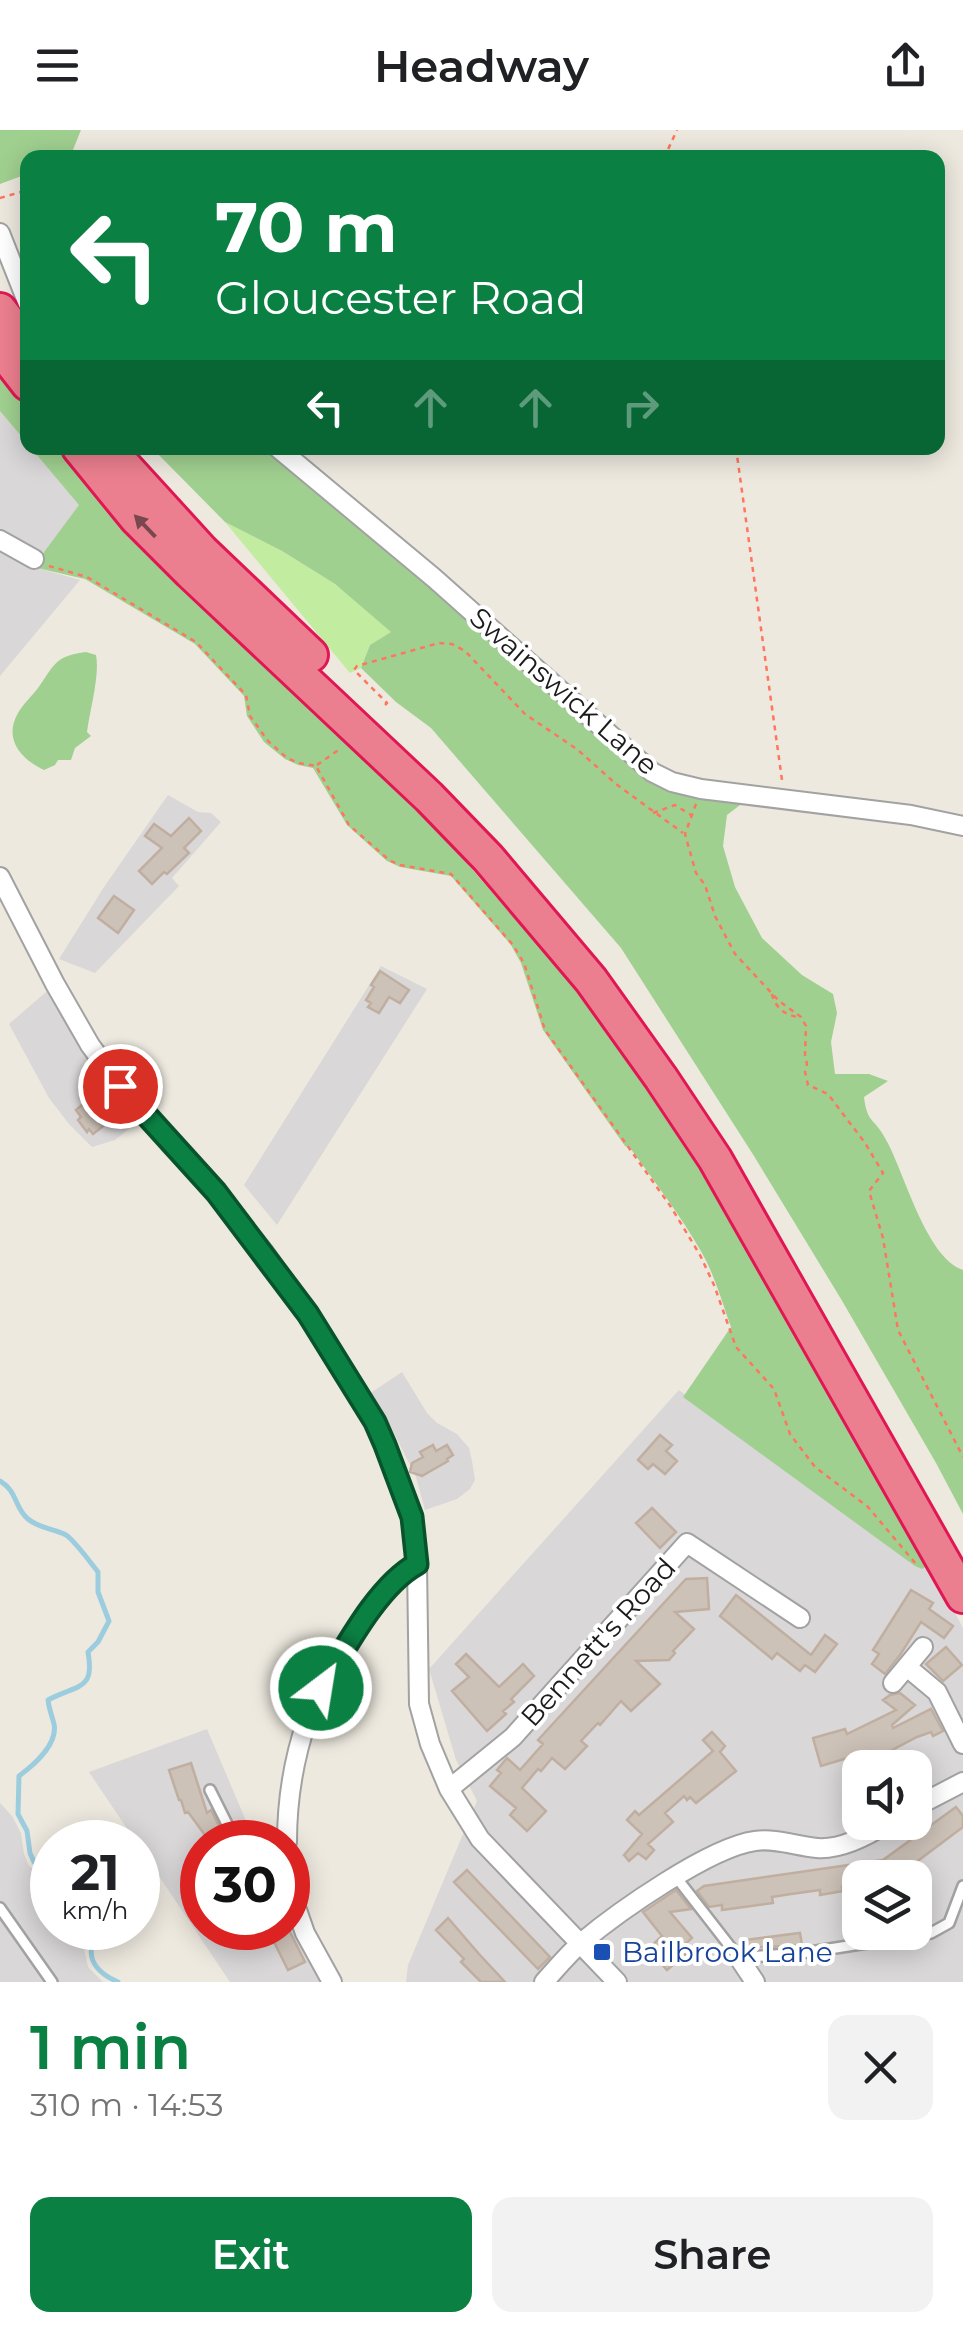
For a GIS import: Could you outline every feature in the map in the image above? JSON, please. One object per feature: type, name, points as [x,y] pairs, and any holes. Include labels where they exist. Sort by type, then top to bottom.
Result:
[{"type":"highway","points":[[0,310],[20,336]]},
{"type":"highway","points":[[0,348],[20,374]]},
{"type":"highway","points":[[85,455],[136,518],[176,558],[429,796],[488,858],[591,980],[714,1159],[963,1596]]},
{"type":"highway","points":[[114,455],[202,552],[504,842],[610,970],[658,1036],[756,1190],[963,1554]]},
{"type":"street","points":[[0,233],[20,284]]},
{"type":"street","name":"Swainswick Lane","points":[[286,455],[434,578],[652,772],[672,782],[701,788],[911,815],[963,826]]},
{"type":"street","points":[[0,540],[34,559]]},
{"type":"street","points":[[0,878],[90,1046],[263,1251],[308,1314],[375,1422],[412,1517],[417,1564],[419,1704],[449,1789],[480,1839],[617,1982]]},
{"type":"street","name":"Bennett's Road","points":[[449,1789],[513,1737],[687,1543],[800,1618]]},
{"type":"street","points":[[289,1820],[291,1786],[306,1720],[321,1688],[388,1588],[399,1574],[417,1564]]},
{"type":"street","points":[[892,1683],[922,1647]]},
{"type":"street","points":[[907,1667],[937,1692],[963,1744]]},
{"type":"street","points":[[932,1798],[963,1782]]},
{"type":"street","points":[[544,1982],[580,1944],[656,1888],[732,1848],[774,1840],[821,1848],[852,1840]]},
{"type":"street","points":[[310,1942],[332,1982]]},
{"type":"street","points":[[739,1958],[755,1982]]},
{"type":"lane","points":[[210,1790],[225,1820]]},
{"type":"lane","points":[[676,1877],[739,1958],[810,1952],[931,1933],[949,1923],[963,1886]]},
{"type":"lane","points":[[0,1908],[52,1982]]},
{"type":"path","points":[[737,455],[782,786],[789,800]]},
{"type":"path","points":[[34,559],[88,577],[196,642],[246,695],[250,716],[268,742],[287,758],[316,766],[350,742]]},
{"type":"path","points":[[385,706],[387,703],[358,676],[354,670],[357,666],[439,643],[452,644],[466,651],[525,714],[685,834]]},
{"type":"path","points":[[316,766],[349,824],[400,866],[451,874],[514,945],[545,1030],[672,1207],[714,1285],[736,1347],[774,1389],[790,1434],[815,1467],[868,1506],[915,1564]]},
{"type":"path","points":[[701,788],[685,834],[696,874],[735,954],[806,1026],[808,1085],[828,1094],[884,1173],[869,1192],[883,1238],[898,1330],[963,1457]]},
{"type":"path","points":[[654,813],[675,805],[692,816]]},
{"type":"shaded area","points":[[0,411],[20,435],[20,455],[37,455],[80,505],[34,567],[80,580],[0,676]]},
{"type":"shaded area","points":[[168,795],[198,812],[211,813],[221,822],[172,878],[179,886],[95,973],[59,959],[104,887]]},
{"type":"shaded area","points":[[381,966],[427,989],[277,1225],[244,1185]]},
{"type":"shaded area","points":[[53,986],[84,1052],[140,1120],[115,1140],[92,1147],[69,1124],[49,1098],[9,1024]]},
{"type":"shaded area","points":[[402,1372],[427,1413],[457,1434],[469,1448],[472,1461],[475,1480],[470,1489],[457,1499],[425,1510],[416,1477],[369,1394]]},
{"type":"shaded area","points":[[679,1390],[935,1575],[963,1628],[963,1982],[406,1982],[408,1965],[477,1801],[456,1760],[429,1669]]},
{"type":"shaded area","points":[[207,1729],[246,1820],[180,1820],[180,1908],[160,1878],[160,1820],[121,1820],[89,1772]]},
{"type":"shaded area","points":[[0,1803],[21,1833],[30,1867],[30,1950],[84,1950],[88,1967],[103,1982],[0,1982]]},
{"type":"shaded area","points":[[209,1950],[305,1950],[322,1982],[230,1982]]},
{"type":"green space","points":[[0,130],[81,130],[73,150],[20,150],[20,177],[0,184]]},
{"type":"green space","points":[[0,362],[20,389],[20,435],[0,411]]},
{"type":"green space","points":[[37,455],[73,455],[434,825],[568,980],[575,979],[709,1174],[705,1177],[929,1565],[922,1569],[915,1566],[683,1397],[731,1327],[715,1280],[677,1212],[543,1030],[521,963],[511,945],[451,876],[387,861],[347,825],[313,768],[285,759],[264,742],[247,716],[244,696],[195,644],[85,579],[33,567],[79,505]]},
{"type":"green space","points":[[159,455],[280,455],[348,509],[626,760],[732,795],[740,805],[727,815],[723,846],[735,887],[762,938],[802,975],[833,994],[837,1013],[831,1042],[835,1074],[869,1074],[888,1081],[864,1097],[867,1112],[892,1152],[937,1248],[963,1270],[963,1514],[841,1299],[621,948],[431,728],[396,702],[361,668],[370,645],[391,632],[335,584],[225,522]]},
{"type":"green space","points":[[225,522],[335,584],[392,632],[370,645],[361,668],[350,673]]},
{"type":"green space","points":[[86,652],[96,655],[97,663],[87,732],[91,736],[75,748],[71,760],[58,760],[44,770],[17,747],[12,731],[14,722],[57,662]]},
{"type":"building","points":[[189,818],[201,831],[184,848],[189,853],[152,884],[139,871],[162,848],[145,836],[154,824],[171,836]]},
{"type":"building","points":[[114,896],[134,910],[118,933],[98,918]]},
{"type":"building","points":[[380,971],[409,990],[400,1003],[389,997],[379,1013],[368,1007],[371,1003],[366,1000]]},
{"type":"building","points":[[88,1100],[107,1123],[93,1134],[78,1120],[81,1117],[76,1110]]},
{"type":"building","points":[[660,1435],[672,1445],[666,1451],[677,1461],[665,1474],[653,1464],[648,1469],[638,1460]]},
{"type":"building","points":[[433,1445],[436,1451],[447,1445],[453,1455],[422,1476],[410,1472],[412,1463],[423,1457],[420,1452]]},
{"type":"building","points":[[652,1508],[676,1532],[660,1548],[636,1523]]},
{"type":"building","points":[[707,1578],[709,1609],[675,1612],[694,1629],[675,1653],[669,1660],[636,1661],[660,1684],[631,1711],[621,1701],[581,1741],[587,1746],[565,1769],[552,1758],[522,1788],[546,1811],[527,1831],[510,1815],[516,1808],[490,1786],[501,1773],[497,1770],[507,1758],[520,1770],[543,1744],[538,1740],[686,1579]]},
{"type":"building","points":[[911,1590],[933,1603],[929,1609],[953,1626],[944,1638],[921,1622],[885,1674],[872,1664],[879,1654],[873,1650]]},
{"type":"building","points":[[736,1595],[811,1655],[825,1635],[837,1644],[815,1672],[805,1665],[800,1671],[777,1653],[772,1659],[720,1616]]},
{"type":"building","points":[[946,1647],[962,1665],[943,1681],[926,1664]]},
{"type":"building","points":[[466,1654],[499,1687],[523,1664],[534,1676],[511,1699],[514,1702],[503,1711],[506,1714],[487,1731],[452,1691],[469,1677],[456,1664]]},
{"type":"building","points":[[900,1693],[915,1705],[893,1728],[931,1709],[943,1731],[917,1737],[892,1750],[842,1750],[842,1760],[821,1766],[813,1738],[845,1729],[847,1734],[896,1710],[883,1700]]},
{"type":"building","points":[[712,1732],[725,1746],[720,1752],[736,1771],[696,1803],[684,1796],[665,1813],[673,1822],[648,1844],[654,1850],[646,1859],[638,1853],[629,1861],[624,1855],[642,1834],[627,1820],[635,1811],[639,1815],[713,1751],[703,1740]]},
{"type":"building","points":[[191,1763],[207,1813],[211,1810],[216,1820],[194,1820],[185,1813],[169,1770]]},
{"type":"building","points":[[956,1807],[963,1816],[963,1827],[919,1860],[883,1860],[911,1840],[932,1840],[932,1824]]},
{"type":"building","points":[[842,1866],[842,1891],[772,1897],[773,1903],[722,1910],[722,1905],[709,1907],[697,1891],[704,1886]]},
{"type":"building","points":[[467,1870],[550,1957],[538,1969],[454,1882]]},
{"type":"building","points":[[676,1890],[691,1909],[670,1912],[692,1938],[681,1948],[686,1954],[667,1970],[648,1949],[662,1936],[643,1912]]},
{"type":"building","points":[[448,1918],[505,1982],[481,1982],[461,1962],[464,1959],[436,1930]]},
{"type":"building","points":[[800,1933],[802,1945],[746,1948],[745,1940]]},
{"type":"building","points":[[278,1950],[299,1950],[305,1962],[288,1970]]},
{"type":"waterway","points":[[0,1481],[28,1519],[66,1535],[87,1557],[98,1572],[98,1592],[109,1621],[88,1652],[86,1680],[48,1700],[54,1724],[52,1739],[38,1760],[19,1776],[18,1814],[27,1831],[30,1853]]},
{"type":"waterway","points":[[91,1950],[96,1966],[118,1982]]},
{"type":"place","name":"Bailbrook Lane","points":[[602,1952]]},
{"type":"route","points":[[120,1086],[216,1192],[308,1314],[375,1422],[412,1517],[417,1564],[399,1574],[357,1629],[321,1688]]}]
